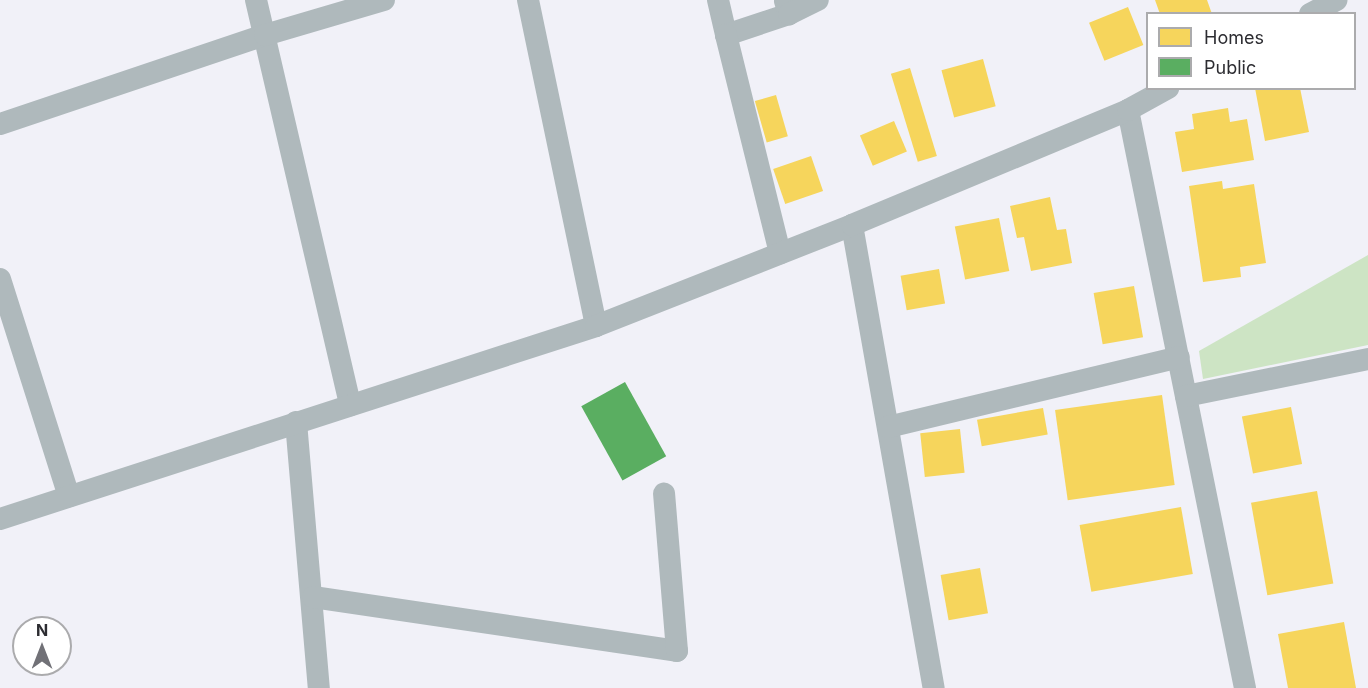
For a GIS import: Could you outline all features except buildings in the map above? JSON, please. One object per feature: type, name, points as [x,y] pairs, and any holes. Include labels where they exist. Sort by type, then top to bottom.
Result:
[{"type":"street","points":[[256,0],[350,405]]},
{"type":"street","points":[[0,124],[265,35],[384,0]]},
{"type":"street","points":[[528,0],[596,326]]},
{"type":"street","points":[[718,0],[780,253]]},
{"type":"street","points":[[726,35],[787,7],[818,0]]},
{"type":"street","points":[[1314,12],[1336,0]]},
{"type":"street","points":[[0,519],[596,326],[852,225],[1128,110],[1164,90]]},
{"type":"street","points":[[1128,110],[1245,688]]},
{"type":"street","points":[[852,225],[934,688]]},
{"type":"street","points":[[0,279],[69,496]]},
{"type":"street","points":[[888,427],[1179,357]]},
{"type":"street","points":[[1186,396],[1368,359]]},
{"type":"street","points":[[296,422],[313,597],[319,688]]},
{"type":"street","points":[[313,597],[677,651],[664,494]]},
{"type":"green space","points":[[1368,255],[1368,345],[1203,379],[1199,351]]}]
